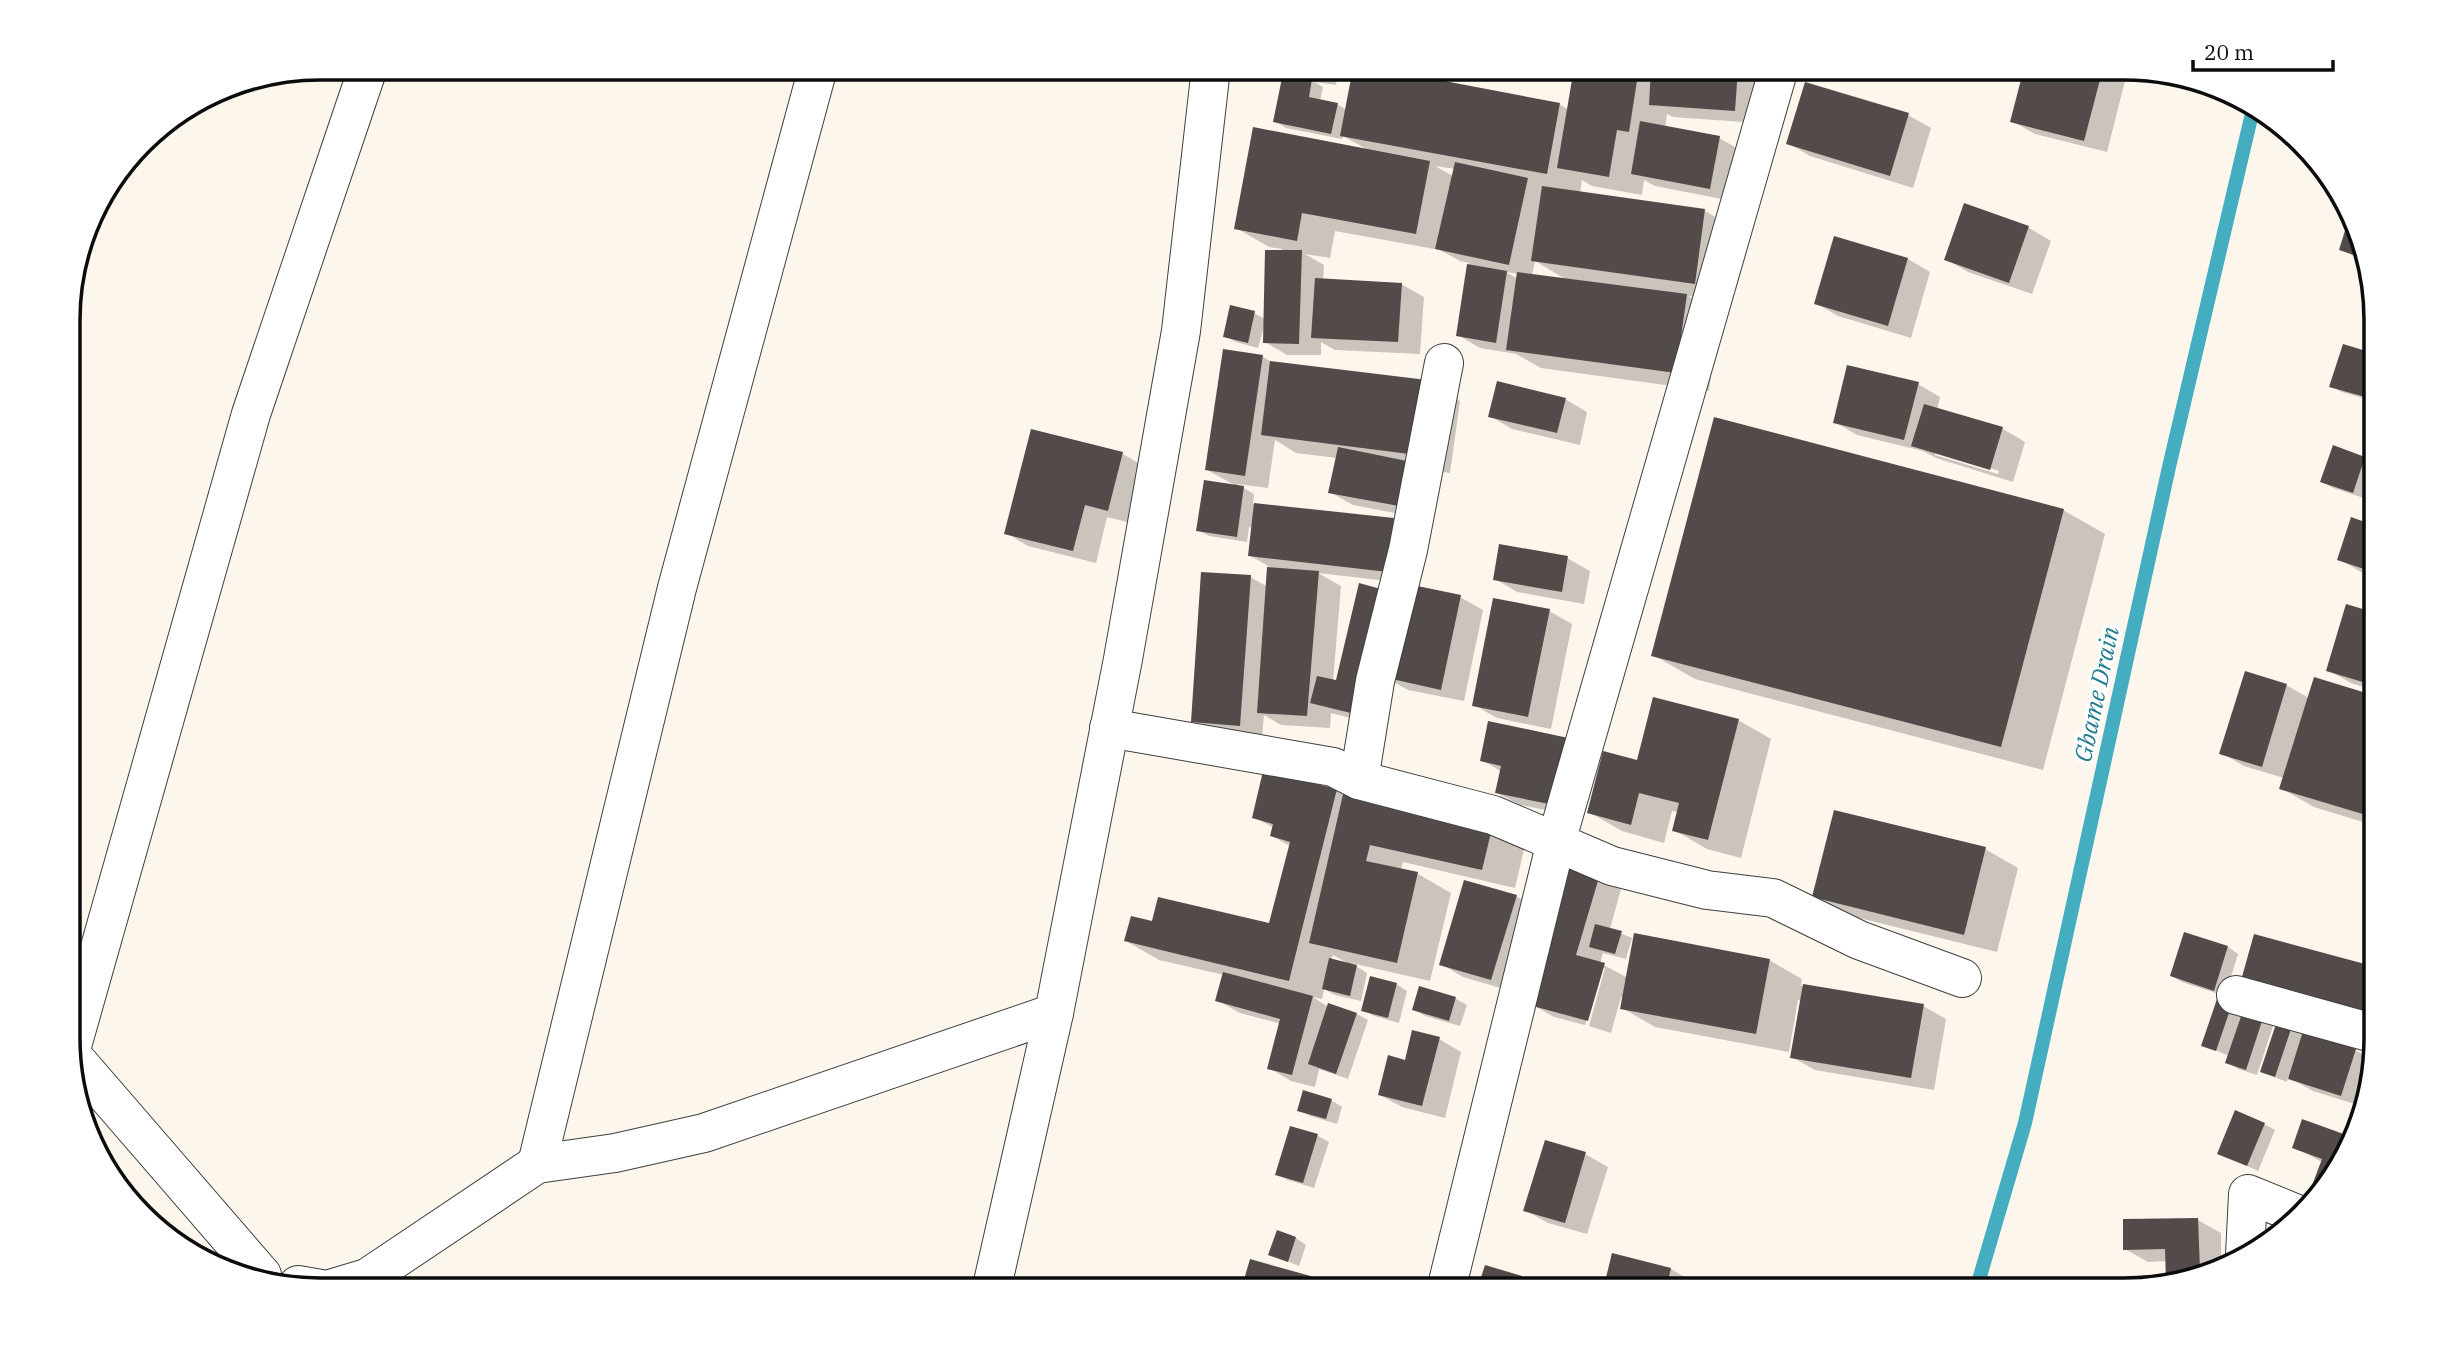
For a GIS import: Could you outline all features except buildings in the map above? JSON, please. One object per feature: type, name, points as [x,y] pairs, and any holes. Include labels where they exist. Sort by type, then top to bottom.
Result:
[{"type":"street","points":[[1449,1278],[1556,842],[1775,80]]},
{"type":"street","points":[[80,1018],[251,414],[364,81]]},
{"type":"street","points":[[537,1164],[677,588],[815,81]]},
{"type":"street","points":[[994,1278],[1054,1013],[1123,659],[1181,331],[1210,81]]},
{"type":"street","points":[[1359,780],[1375,681],[1408,550],[1444,363]]},
{"type":"street","points":[[1109,728],[1333,767],[1359,780],[1493,815],[1612,866],[1707,890],[1773,898],[1859,940],[1962,978]]},
{"type":"street","points":[[2236,996],[2364,1031]]},
{"type":"street","points":[[367,1278],[537,1164],[615,1153],[704,1133],[1054,1013]]},
{"type":"street","points":[[83,1068],[258,1270]]},
{"type":"street","points":[[2245,1245],[2248,1194],[2291,1211]]},
{"type":"waterway","name":"Gbame Drain","points":[[1980,1278],[2025,1123],[2169,467],[2251,117]]}]
